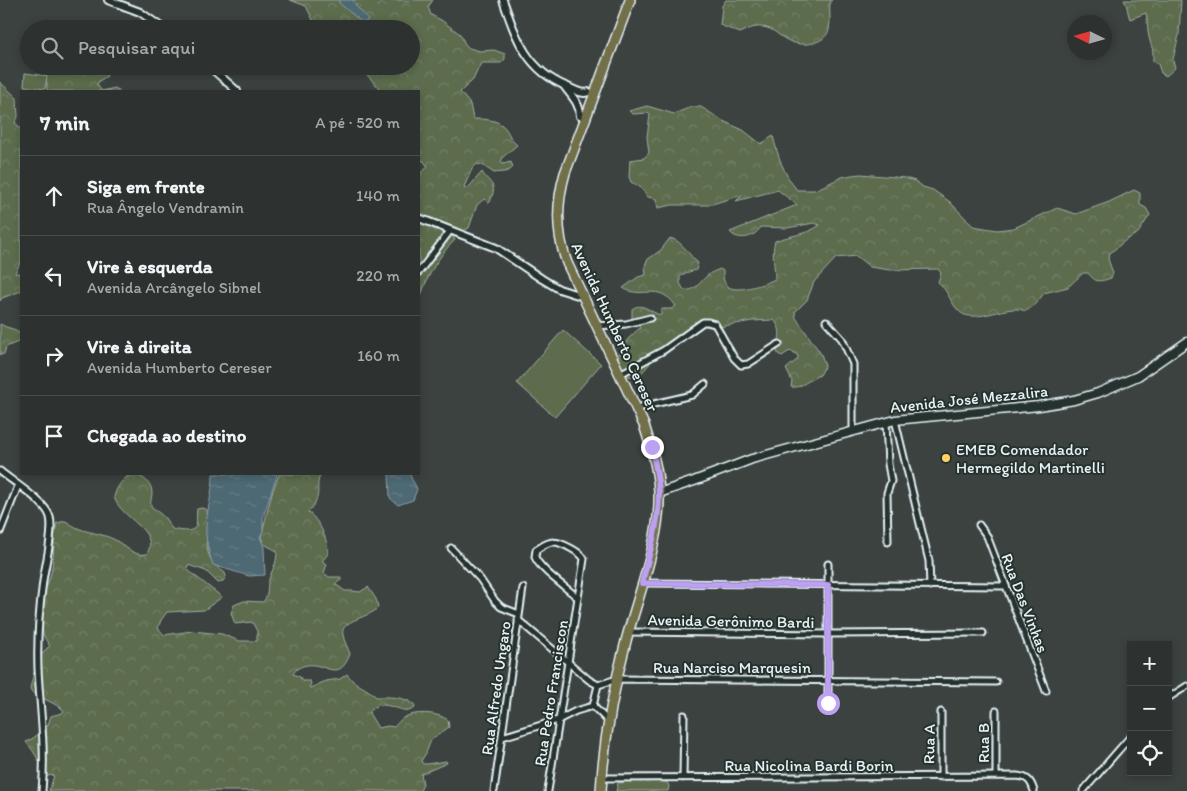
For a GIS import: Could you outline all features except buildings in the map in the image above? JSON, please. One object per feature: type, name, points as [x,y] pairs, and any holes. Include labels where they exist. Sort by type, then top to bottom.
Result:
[{"type":"main road","name":"Avenida Humberto Cereser","points":[[600,791],[617,679],[656,525],[659,492],[652,447],[637,408],[581,296],[567,263],[559,237],[557,216],[565,159],[600,66],[616,36],[630,0]]},
{"type":"main road","name":"Avenida José Mezzalira","points":[[659,492],[694,481],[752,458],[895,420],[1039,406],[1074,400],[1098,393],[1138,376],[1187,342]]},
{"type":"street","points":[[108,0],[140,12],[151,20]]},
{"type":"street","points":[[503,0],[522,46],[530,60],[544,74],[589,96]]},
{"type":"street","points":[[219,75],[236,90]]},
{"type":"street","points":[[564,85],[580,110],[584,111]]},
{"type":"street","points":[[420,218],[496,248],[559,289],[581,296]]},
{"type":"street","points":[[420,271],[450,231]]},
{"type":"street","points":[[596,326],[626,324],[650,318]]},
{"type":"street","points":[[826,321],[842,339],[853,364],[853,431]]},
{"type":"street","points":[[620,374],[664,350],[703,322],[715,324],[734,358],[741,365],[748,364],[779,344]]},
{"type":"street","points":[[637,408],[692,395],[704,384]]},
{"type":"street","points":[[895,420],[929,561],[930,586]]},
{"type":"street","points":[[886,422],[888,464],[891,481],[887,493],[888,542]]},
{"type":"street","points":[[0,471],[37,500],[48,511],[51,519],[38,640],[38,670],[44,743],[42,791]]},
{"type":"street","points":[[0,532],[18,486]]},
{"type":"street","name":"Rua Das Vinhas","points":[[979,525],[987,536],[1004,586],[1046,690]]},
{"type":"street","name":"Rua Pedro Franciscon","points":[[548,791],[558,720],[568,662],[578,598],[584,559],[583,554],[554,542],[549,542],[536,550],[535,557],[540,566],[578,598]]},
{"type":"street","points":[[451,548],[480,579],[495,601],[519,617],[568,662],[589,680],[598,685],[593,706]]},
{"type":"street","points":[[828,564],[828,703]]},
{"type":"street","points":[[642,583],[1004,586]]},
{"type":"street","name":"Rua Alfredo Ungaro","points":[[494,791],[523,588]]},
{"type":"street","name":"Avenida Gerônimo Bardi","points":[[628,632],[983,633]]},
{"type":"street","name":"Rua Narciso Marquesin","points":[[598,685],[617,679],[996,682]]},
{"type":"street","points":[[1172,695],[1187,686]]},
{"type":"street","points":[[502,737],[558,720],[576,711],[593,706]]},
{"type":"street","points":[[593,706],[609,722]]},
{"type":"street","name":"Rua B","points":[[996,710],[996,776]]},
{"type":"street","name":"Rua A","points":[[941,777],[942,712]]},
{"type":"street","points":[[683,778],[684,715]]},
{"type":"street","points":[[1083,791],[1127,741]]},
{"type":"street","name":"Rua Nicolina Bardi Borin","points":[[602,778],[1024,776],[1030,780],[1034,791]]},
{"type":"green space","points":[[290,0],[433,0],[428,7],[431,15],[460,34],[469,48],[480,51],[494,50],[505,54],[505,59],[501,63],[481,63],[473,80],[460,92],[470,104],[473,119],[495,121],[507,130],[517,145],[503,157],[501,162],[502,164],[511,162],[513,167],[507,171],[494,173],[477,164],[472,169],[464,187],[465,189],[482,172],[493,188],[490,202],[488,203],[484,199],[477,205],[469,228],[453,233],[452,236],[455,240],[433,268],[420,299],[420,173],[428,167],[423,160],[420,162],[420,90],[379,90],[367,75],[420,75],[420,20],[313,20],[306,6]]},
{"type":"green space","points":[[726,0],[832,0],[830,2],[829,30],[822,39],[806,44],[789,41],[766,28],[753,28],[740,33],[720,25],[722,6]]},
{"type":"green space","points":[[1124,0],[1181,0],[1179,35],[1173,59],[1175,68],[1166,76],[1161,73],[1158,64],[1153,61],[1153,50],[1148,35],[1146,13],[1130,19]]},
{"type":"green space","points":[[25,75],[47,76],[45,89],[24,86]]},
{"type":"green space","points":[[45,75],[107,76],[99,81],[97,85],[101,90],[47,90]]},
{"type":"green space","points":[[0,82],[17,98],[18,117],[15,123],[20,127],[20,263],[15,273],[20,272],[20,291],[2,298],[0,301]]},
{"type":"green space","points":[[647,106],[674,114],[691,107],[701,107],[723,121],[743,130],[761,144],[773,136],[782,164],[797,190],[815,190],[842,177],[861,174],[905,178],[933,190],[950,202],[973,226],[997,230],[1014,228],[1057,208],[1076,214],[1109,202],[1134,190],[1140,193],[1140,205],[1146,208],[1150,215],[1138,233],[1110,253],[1108,259],[1113,273],[1111,278],[1098,281],[1093,279],[1088,273],[1083,273],[1068,287],[1044,293],[1036,304],[1026,311],[1015,309],[980,316],[966,315],[958,310],[938,282],[941,273],[938,269],[890,270],[870,267],[856,256],[836,258],[814,282],[807,300],[795,312],[796,318],[821,354],[825,366],[820,375],[802,385],[791,387],[792,381],[786,369],[798,359],[798,356],[792,351],[782,356],[778,354],[780,334],[774,320],[752,321],[713,328],[695,321],[691,335],[673,342],[659,351],[639,375],[634,377],[628,376],[620,367],[618,361],[623,345],[640,328],[632,318],[632,309],[639,306],[661,315],[661,309],[671,309],[676,306],[663,294],[630,291],[623,288],[638,277],[646,275],[645,266],[647,260],[661,250],[670,238],[679,242],[698,263],[696,270],[685,273],[680,277],[680,283],[684,290],[695,288],[709,274],[720,269],[723,271],[724,281],[727,286],[744,289],[775,279],[773,255],[775,241],[804,233],[820,225],[814,223],[787,228],[761,227],[756,233],[741,238],[730,232],[797,205],[778,190],[736,201],[742,195],[709,205],[672,205],[658,208],[656,199],[648,197],[640,187],[631,182],[629,177],[630,160],[644,158],[649,153],[647,137],[650,115],[648,113],[633,114],[629,111]]},
{"type":"green space","points":[[0,324],[16,330],[20,338],[18,342],[6,347],[4,354],[0,355]]},
{"type":"green space","points":[[563,330],[601,364],[555,417],[517,383]]},
{"type":"green space","points":[[130,475],[134,475],[148,482],[152,489],[151,506],[165,518],[172,529],[192,530],[196,526],[197,509],[207,510],[208,552],[216,566],[225,573],[226,577],[222,582],[218,583],[206,571],[188,565],[187,568],[190,572],[222,597],[204,610],[167,612],[158,628],[164,635],[192,631],[222,634],[239,641],[257,641],[257,631],[252,622],[235,624],[231,613],[234,605],[244,601],[263,602],[267,595],[268,583],[277,551],[264,544],[261,537],[279,475],[321,475],[316,500],[308,512],[320,526],[327,543],[328,554],[322,561],[327,564],[324,573],[329,577],[341,577],[341,580],[335,584],[345,591],[360,592],[368,587],[376,599],[378,607],[375,611],[346,625],[343,635],[350,654],[341,668],[335,670],[311,665],[303,666],[293,674],[300,677],[302,681],[310,681],[310,688],[326,681],[340,679],[347,674],[376,697],[400,698],[414,704],[415,708],[409,711],[382,705],[373,708],[369,713],[378,728],[394,727],[403,718],[420,713],[438,715],[448,720],[449,727],[431,740],[421,761],[423,764],[446,761],[447,763],[421,774],[423,784],[420,791],[49,791],[54,776],[44,777],[38,759],[26,742],[35,737],[43,726],[48,725],[51,716],[64,711],[33,693],[30,689],[39,659],[50,646],[43,633],[39,613],[52,570],[54,536],[57,523],[66,521],[80,529],[111,538],[133,552],[147,554],[150,546],[144,531],[124,512],[114,497],[120,484]]},
{"type":"green space","points":[[640,778],[667,782],[669,786],[668,791],[616,791],[618,783]]},
{"type":"water","points":[[339,0],[353,0],[368,19],[359,20],[339,3]]},
{"type":"water","points":[[213,475],[277,475],[263,518],[263,531],[260,537],[264,547],[265,575],[249,576],[213,565],[206,531]]},
{"type":"water","points":[[389,475],[410,475],[417,489],[413,500],[398,505],[390,498]]},
{"type":"place","name":"EMEB Comendador Hermegildo Martinelli","points":[[946,458]]},
{"type":"route","points":[[652,447],[659,492],[658,506],[653,542],[642,583],[828,585],[828,703]]}]
